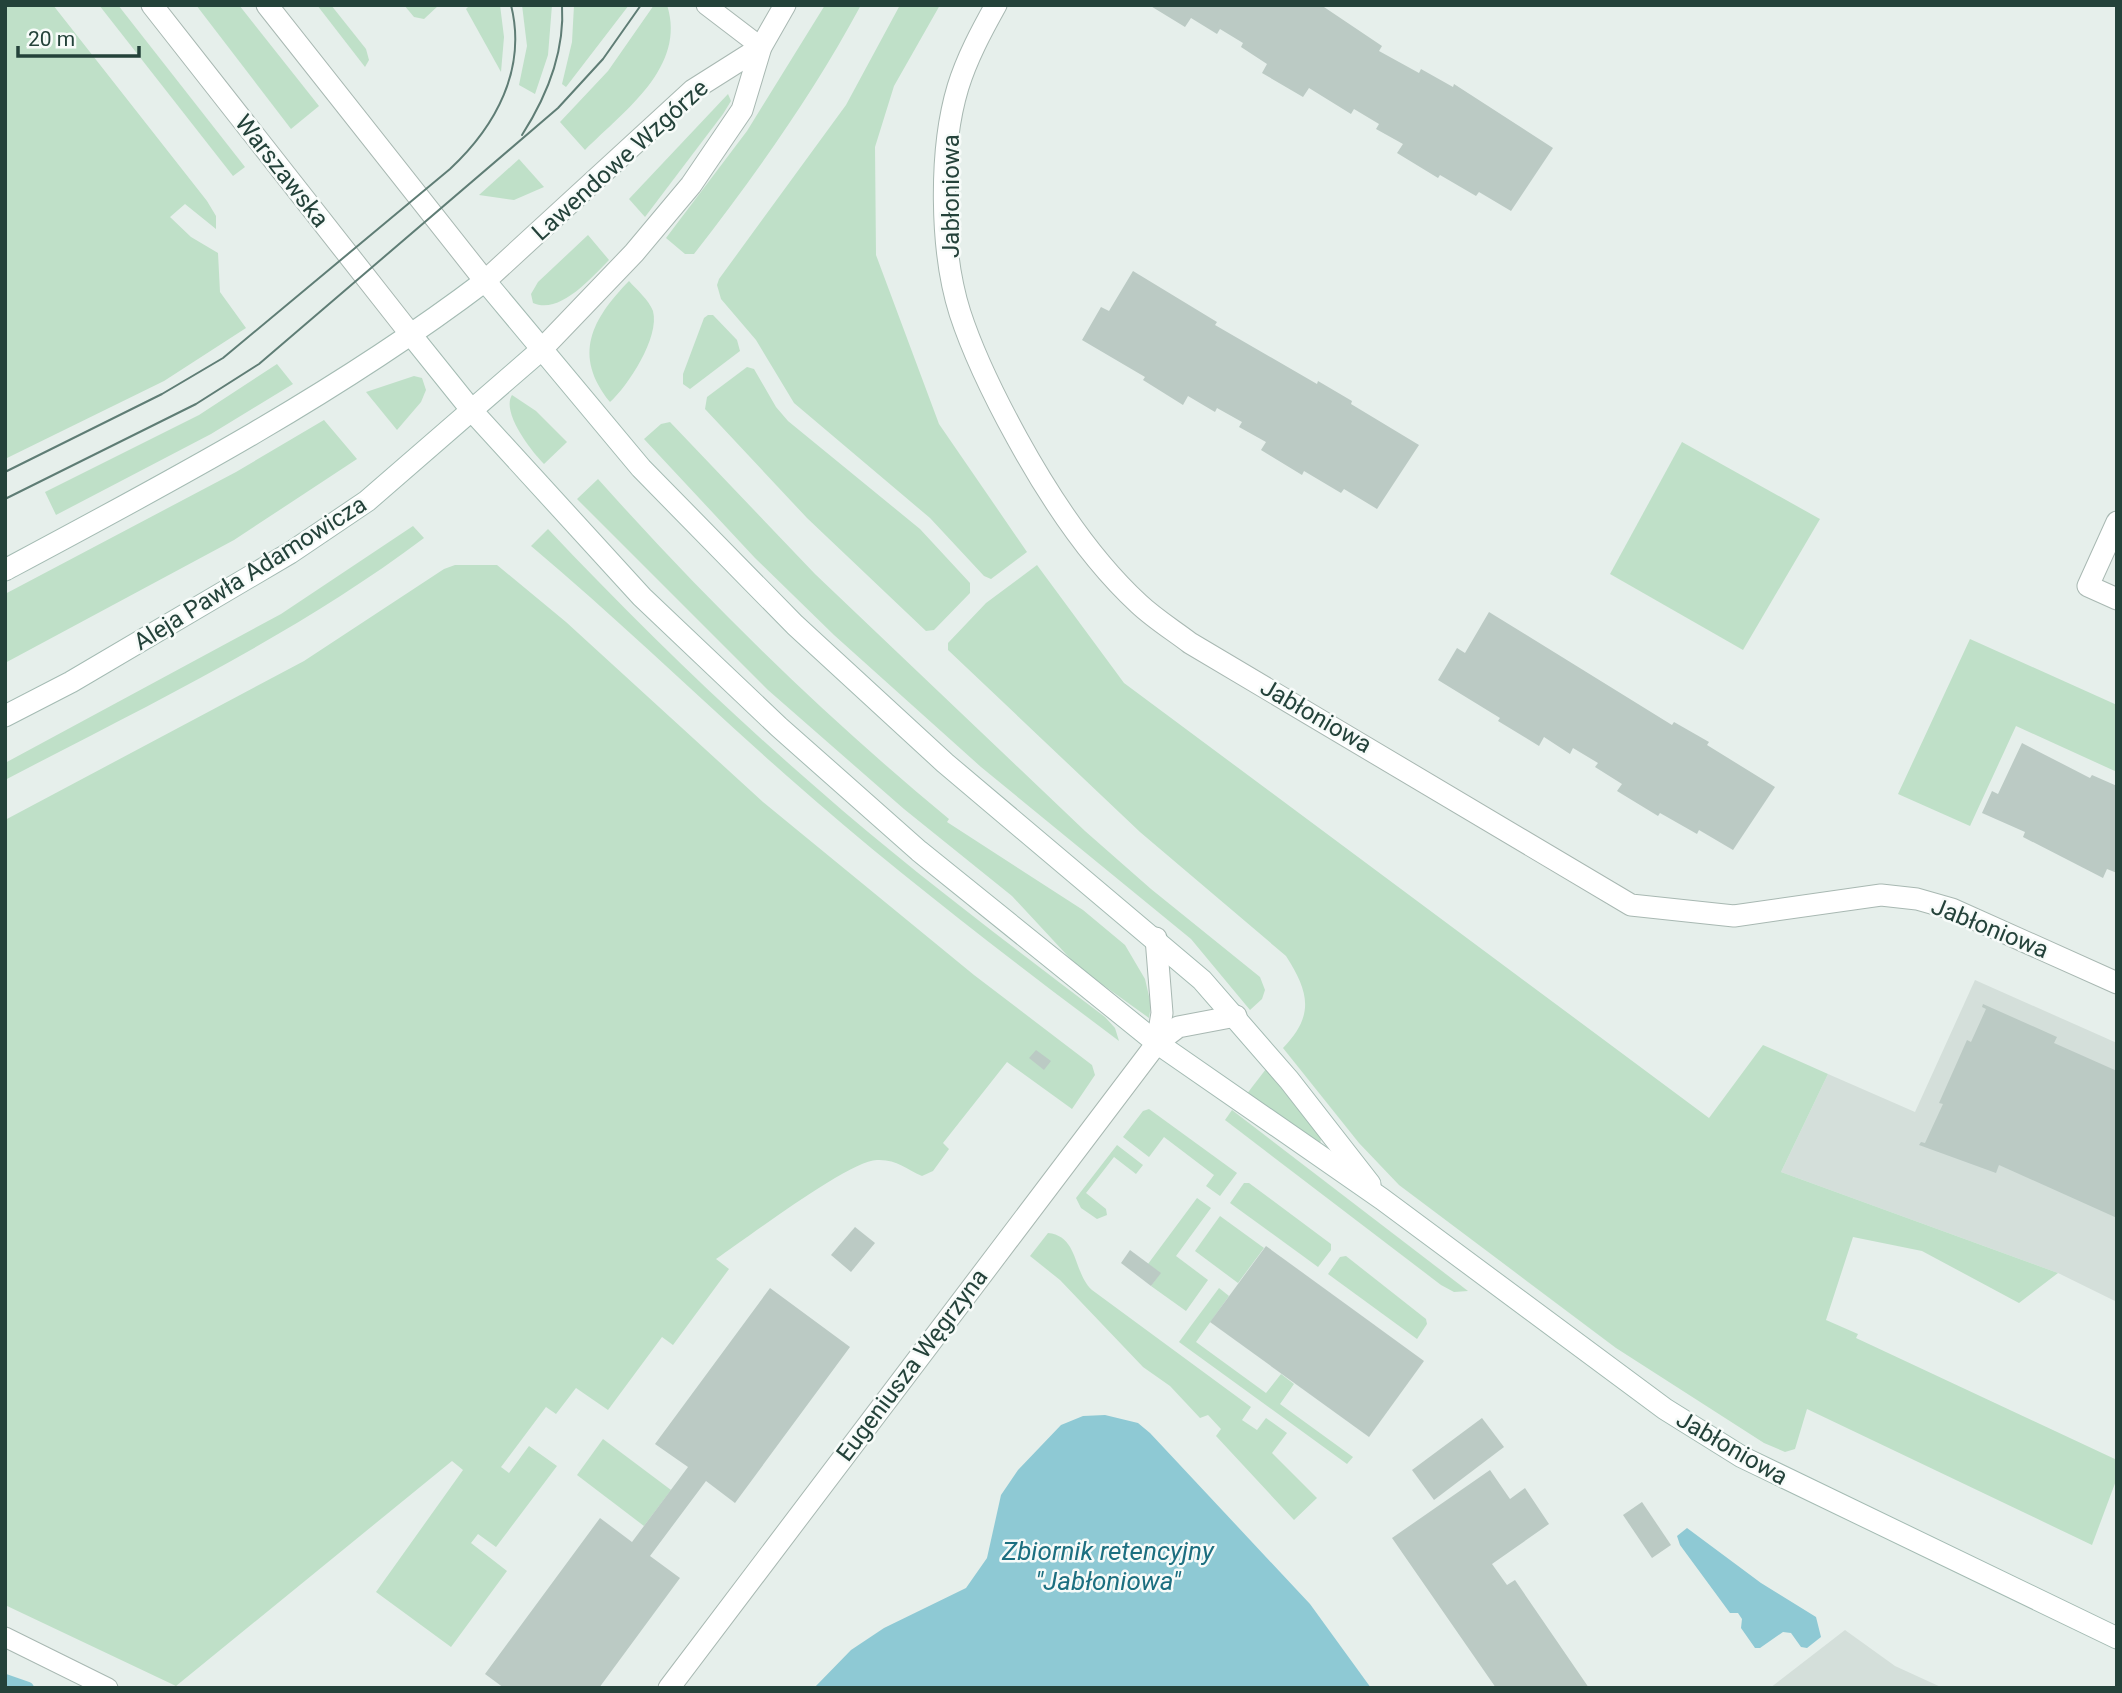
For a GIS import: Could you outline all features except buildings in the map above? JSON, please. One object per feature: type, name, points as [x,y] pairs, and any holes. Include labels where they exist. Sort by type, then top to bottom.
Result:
[{"type":"main road","name":"Warszawska","points":[[152,5],[412,336]]},
{"type":"main road","points":[[5,570],[175,480],[412,336],[485,281],[267,5]]},
{"type":"main road","name":"Lawendowe Wzgórze","points":[[541,350],[634,253],[691,186],[742,110],[761,47],[786,5]]},
{"type":"main road","name":"Jabłoniowa","points":[[996,5],[971,52],[958,89],[950,128],[946,215],[949,263],[960,311],[979,362],[1004,414],[1051,496],[1102,566],[1140,605],[1190,643],[1359,740],[1631,905],[1734,916],[1881,895],[1917,899],[1952,909],[2117,983]]},
{"type":"main road","name":"Lawendowe Wzgórze","points":[[485,281],[693,90],[761,47]]},
{"type":"main road","name":"Jabłoniowa","points":[[485,281],[641,468],[795,625],[945,763],[1156,938],[1236,1016],[1382,1199]]},
{"type":"main road","name":"Jabłoniowa","points":[[412,336],[473,412],[642,597],[779,727],[919,851],[1157,1043],[1382,1199],[1622,1378],[1742,1457],[2117,1638]]},
{"type":"main road","name":"Aleja Pawła Adamowicza","points":[[5,716],[71,682],[290,553],[367,501],[473,412],[541,350]]},
{"type":"main road","points":[[2117,522],[2088,586],[2117,598]]},
{"type":"main road","name":"Eugeniusza Węgrzyna","points":[[1156,938],[1162,1013],[1157,1043]]},
{"type":"main road","name":"Eugeniusza Węgrzyna","points":[[669,1688],[1157,1043],[1178,1027],[1236,1016]]},
{"type":"lane","points":[[706,5],[761,47]]},
{"type":"lane","points":[[5,1637],[108,1688]]},
{"type":"shaded area","points":[[1975,980],[2117,1043],[2117,1302],[2058,1273],[1781,1172],[1828,1074],[1915,1112]]},
{"type":"shaded area","points":[[1845,1630],[1895,1666],[1943,1688],[1770,1688]]},
{"type":"green space","points":[[5,5],[53,5],[207,201],[216,216],[216,229],[185,204],[170,217],[191,237],[218,253],[220,292],[246,328],[164,381],[5,459]]},
{"type":"green space","points":[[99,5],[118,5],[245,167],[233,176]]},
{"type":"green space","points":[[196,5],[239,5],[319,106],[291,129]]},
{"type":"green space","points":[[317,5],[331,5],[366,49],[369,60],[365,67]]},
{"type":"green space","points":[[404,5],[439,5],[424,19],[414,17]]},
{"type":"green space","points":[[470,5],[500,5],[504,37],[501,72],[466,9]]},
{"type":"green space","points":[[522,5],[552,5],[548,55],[535,94],[519,85],[527,46]]},
{"type":"green space","points":[[574,5],[629,5],[566,87],[562,84],[572,42]]},
{"type":"green space","points":[[654,5],[667,5],[671,27],[668,48],[660,68],[633,103],[585,150],[560,122],[608,71]]},
{"type":"green space","points":[[825,5],[861,5],[803,102],[740,194],[694,254],[685,254],[666,238],[747,131]]},
{"type":"green space","points":[[900,5],[940,5],[894,86],[875,147],[876,255],[939,424],[1027,552],[991,579],[984,576],[930,518],[794,403],[756,340],[721,299],[717,285],[846,105]]},
{"type":"green space","points":[[728,94],[731,101],[723,114],[645,217],[629,199]]},
{"type":"green space","points":[[519,159],[544,187],[514,200],[479,195]]},
{"type":"green space","points":[[588,235],[609,260],[585,284],[564,299],[554,304],[533,303],[531,294],[538,282]]},
{"type":"green space","points":[[629,281],[651,307],[654,322],[641,360],[610,402],[598,385],[592,369],[591,338],[605,309]]},
{"type":"green space","points":[[713,315],[737,340],[740,351],[690,389],[683,384],[683,374],[704,318]]},
{"type":"green space","points":[[277,364],[293,384],[211,434],[56,515],[45,492],[199,415]]},
{"type":"green space","points":[[747,367],[754,369],[776,407],[788,421],[920,529],[970,583],[970,593],[934,630],[926,631],[807,518],[705,409],[707,397]]},
{"type":"green space","points":[[414,376],[422,378],[426,390],[421,402],[397,430],[366,392]]},
{"type":"green space","points":[[512,395],[536,411],[567,442],[544,464],[525,441],[514,421],[510,402]]},
{"type":"green space","points":[[324,420],[357,459],[234,540],[5,663],[5,594],[236,472]]},
{"type":"green space","points":[[670,422],[815,574],[1085,831],[1151,889],[1260,977],[1265,990],[1262,999],[1250,1010],[1191,939],[981,767],[834,635],[755,558],[644,439],[661,424]]},
{"type":"green space","points":[[1682,442],[1820,519],[1743,650],[1610,574]]},
{"type":"green space","points":[[598,479],[681,569],[767,656],[856,739],[949,819],[947,822],[1083,910],[1125,945],[1145,979],[1151,1005],[1149,1018],[1078,967],[1012,896],[904,809],[768,690],[577,499]]},
{"type":"green space","points":[[413,526],[424,538],[324,606],[220,667],[5,780],[5,763],[281,614]]},
{"type":"green space","points":[[548,529],[680,663],[784,759],[853,820],[1105,1017],[1115,1028],[1119,1041],[909,879],[755,747],[531,546]]},
{"type":"green space","points":[[455,565],[497,565],[566,622],[763,802],[974,975],[1092,1065],[1095,1075],[1072,1109],[1007,1062],[943,1143],[949,1149],[933,1171],[922,1176],[895,1163],[877,1160],[863,1164],[821,1186],[716,1259],[729,1269],[673,1345],[662,1337],[608,1410],[576,1388],[556,1414],[546,1407],[501,1467],[509,1473],[529,1446],[557,1466],[496,1547],[478,1534],[471,1543],[507,1571],[451,1647],[376,1592],[463,1470],[452,1461],[176,1686],[5,1605],[5,820],[304,661],[444,569]]},
{"type":"green space","points":[[1037,565],[1124,683],[1709,1118],[1763,1045],[1828,1074],[1781,1172],[2058,1273],[2019,1303],[1922,1251],[1853,1237],[1826,1320],[1858,1334],[1856,1338],[2117,1460],[2117,1478],[2092,1545],[1807,1409],[1795,1449],[1785,1452],[1764,1443],[1616,1348],[1399,1185],[1359,1143],[1283,1048],[1300,1025],[1305,1003],[1300,981],[1286,956],[1140,832],[948,650],[948,643],[986,603]]},
{"type":"green space","points":[[1970,639],[2117,705],[2117,772],[2016,726],[1970,826],[1898,794]]},
{"type":"green space","points":[[1266,1069],[1321,1138],[1320,1145],[1246,1095]]},
{"type":"green space","points":[[1149,1109],[1237,1173],[1220,1196],[1206,1186],[1214,1175],[1164,1137],[1149,1157],[1123,1137],[1143,1111]]},
{"type":"green space","points":[[1232,1110],[1468,1291],[1454,1292],[1441,1285],[1225,1120]]},
{"type":"green space","points":[[1117,1145],[1143,1165],[1136,1174],[1114,1157],[1086,1193],[1106,1209],[1107,1215],[1097,1219],[1081,1208],[1076,1198]]},
{"type":"green space","points":[[1244,1183],[1249,1183],[1331,1244],[1331,1250],[1318,1267],[1230,1203]]},
{"type":"green space","points":[[1197,1198],[1211,1208],[1176,1256],[1208,1280],[1186,1311],[1151,1286],[1160,1273],[1148,1264]]},
{"type":"green space","points":[[1220,1216],[1264,1248],[1238,1283],[1195,1251]]},
{"type":"green space","points":[[1048,1233],[1058,1236],[1071,1248],[1081,1274],[1092,1290],[1251,1407],[1242,1420],[1257,1430],[1266,1418],[1287,1433],[1272,1453],[1317,1498],[1294,1520],[1216,1436],[1221,1429],[1208,1415],[1200,1418],[1170,1386],[1143,1367],[1060,1280],[1030,1256]]},
{"type":"green space","points":[[1346,1256],[1426,1319],[1427,1324],[1417,1339],[1328,1274],[1340,1257]]},
{"type":"green space","points":[[1219,1288],[1229,1296],[1196,1342],[1266,1393],[1281,1374],[1294,1384],[1280,1404],[1353,1457],[1347,1464],[1179,1342]]},
{"type":"green space","points":[[603,1439],[671,1490],[644,1526],[577,1475]]},
{"type":"water","name":"Zbiornik retencyjny \"Jabłoniowa\"","points":[[1105,1415],[1138,1423],[1150,1433],[1310,1604],[1371,1688],[814,1688],[851,1650],[884,1628],[966,1588],[987,1558],[1001,1495],[1018,1470],[1061,1425],[1083,1416]]},
{"type":"water","points":[[1687,1528],[1761,1583],[1816,1617],[1821,1637],[1807,1648],[1801,1647],[1791,1633],[1783,1632],[1760,1648],[1755,1648],[1741,1628],[1742,1619],[1738,1613],[1730,1613],[1680,1545],[1677,1536]]},
{"type":"waterway","points":[[5,1680],[28,1688]]},
{"type":"tram line","points":[[5,472],[162,394],[223,358],[450,169],[481,134],[504,95],[515,52],[511,5]]},
{"type":"tram line","points":[[522,135],[539,105],[557,57],[561,40],[562,5]]},
{"type":"tram line","points":[[5,499],[196,404],[259,364],[558,108],[603,59],[641,5]]}]
